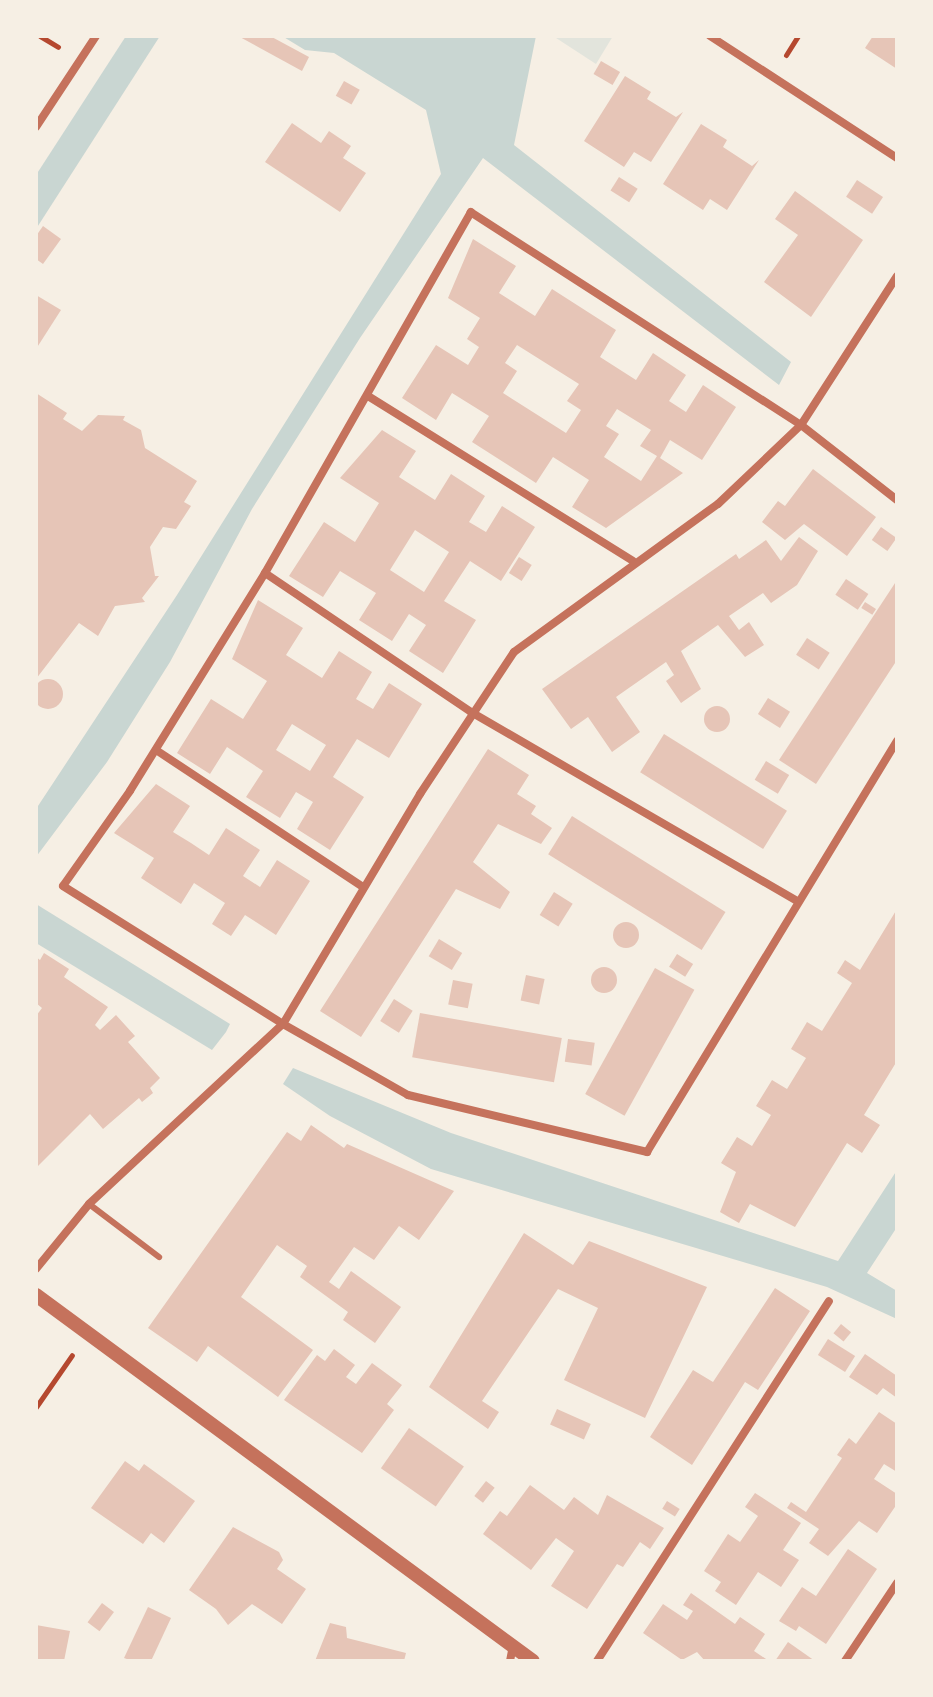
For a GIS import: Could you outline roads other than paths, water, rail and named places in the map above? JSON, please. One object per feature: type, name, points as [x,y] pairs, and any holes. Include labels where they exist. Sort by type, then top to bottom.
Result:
[{"type":"street","points":[[36,127],[96,36]]},
{"type":"street","points":[[710,36],[897,158]]},
{"type":"street","points":[[897,500],[801,425],[471,212],[265,573],[156,750],[63,886],[283,1024],[408,1095],[647,1152],[897,741]]},
{"type":"street","points":[[36,1269],[89,1204],[283,1024],[471,712],[514,652],[633,561],[718,504],[801,425],[897,276]]},
{"type":"street","points":[[368,396],[633,561]]},
{"type":"street","points":[[265,573],[471,712],[797,901]]},
{"type":"street","points":[[156,750],[363,887]]},
{"type":"street","points":[[36,1295],[511,1654],[533,1661]]},
{"type":"street","points":[[597,1661],[829,1301]]},
{"type":"street","points":[[845,1661],[897,1583]]},
{"type":"lane","points":[[89,1204],[159,1257]]}]
